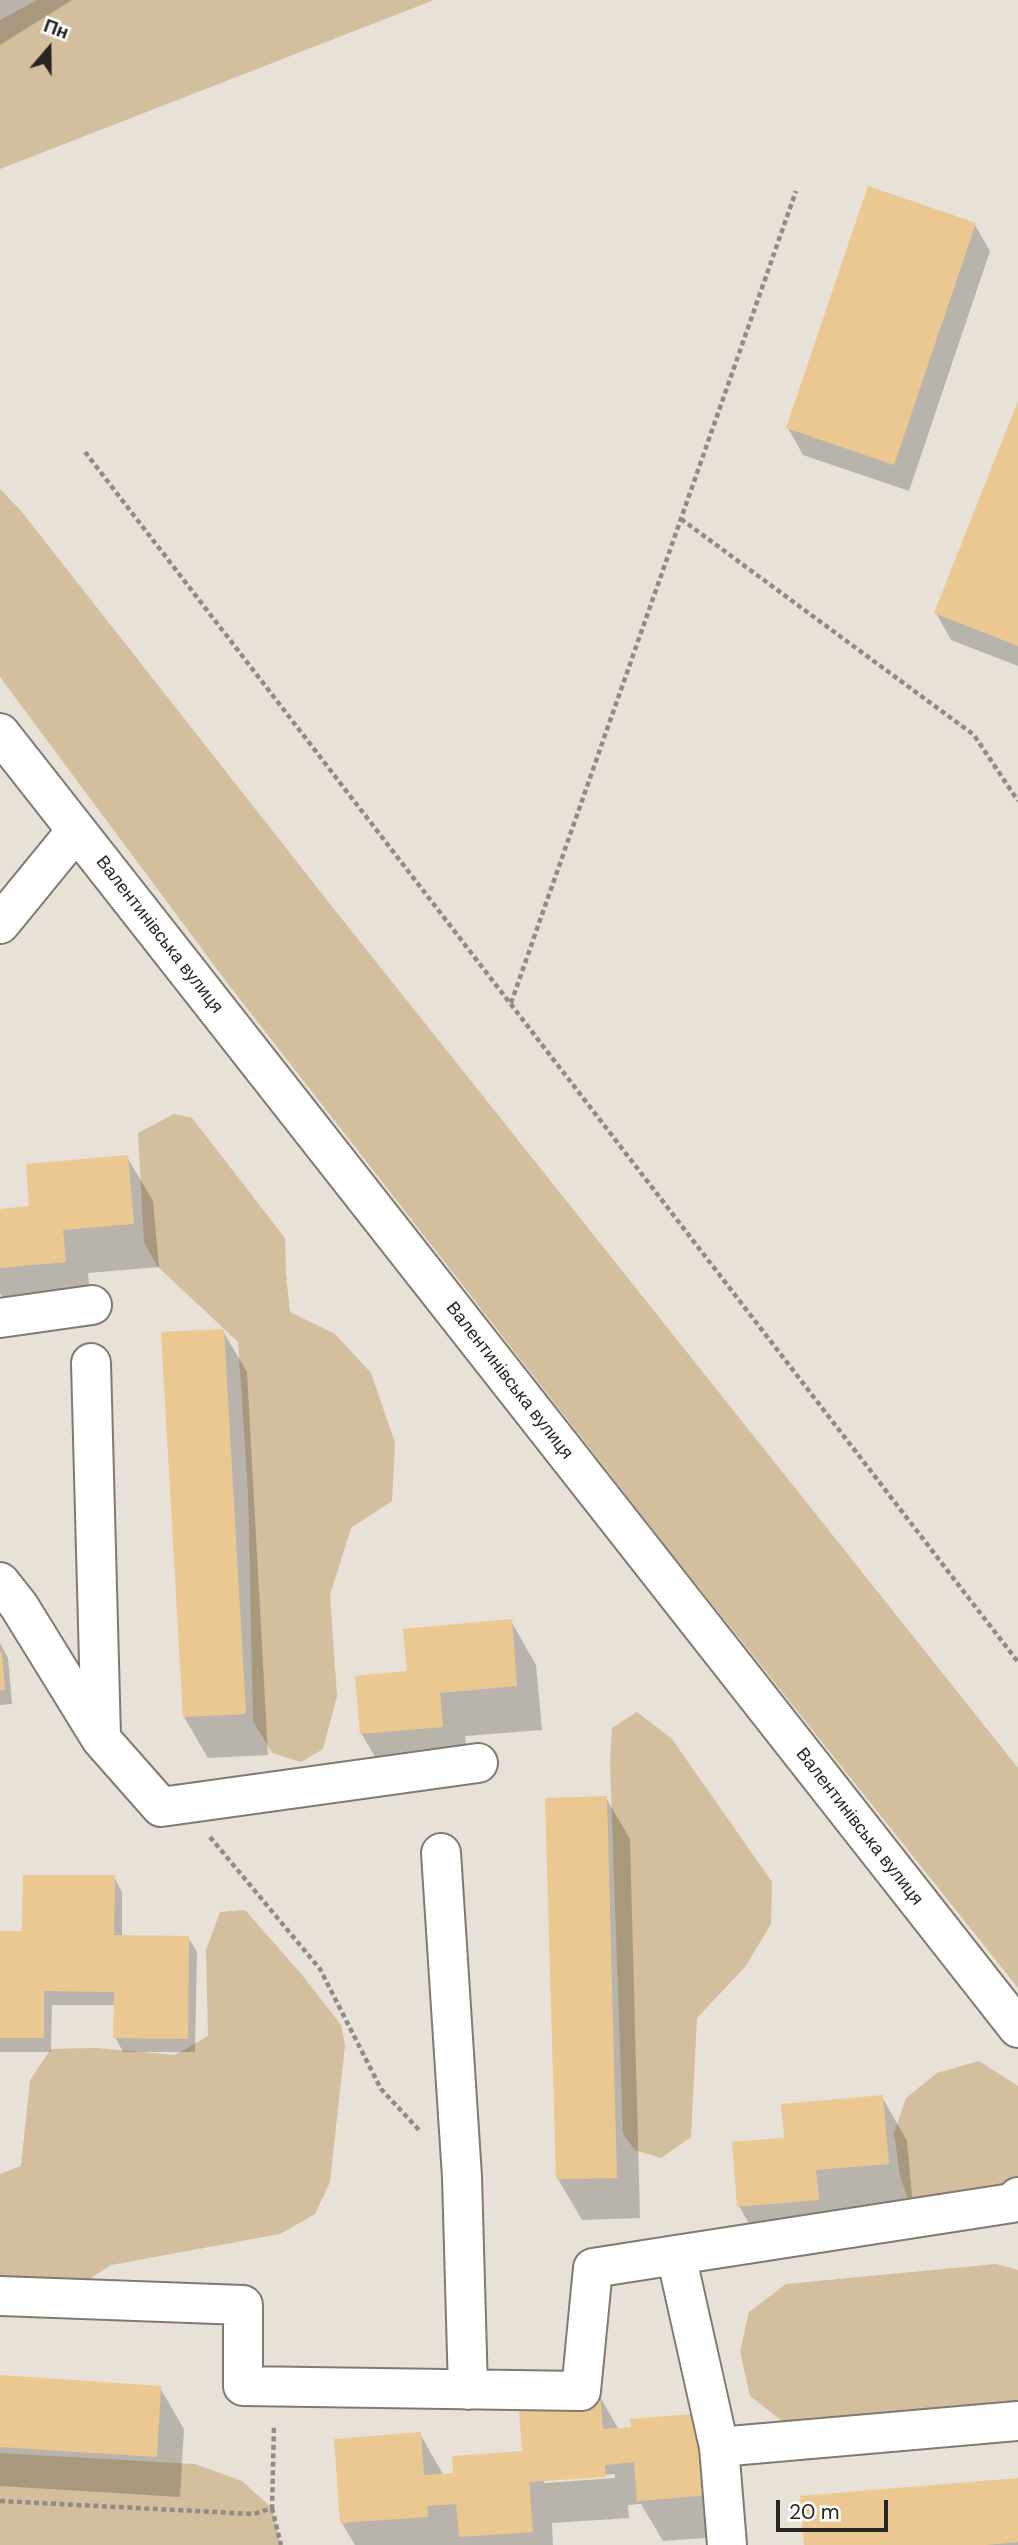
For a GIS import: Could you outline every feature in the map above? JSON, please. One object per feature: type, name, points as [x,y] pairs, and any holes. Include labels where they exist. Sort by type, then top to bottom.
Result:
[{"type":"street","name":"Валентинівська вулиця","points":[[0,733],[1018,2028]]},
{"type":"street","points":[[0,924],[76,831]]},
{"type":"street","points":[[0,1318],[92,1305]]},
{"type":"street","points":[[91,1363],[101,1739]]},
{"type":"street","points":[[6,1599],[101,1739],[160,1807],[478,1763]]},
{"type":"street","points":[[441,1853],[462,2177],[468,2390]]},
{"type":"street","points":[[0,2296],[243,2305],[243,2386],[581,2391],[593,2268],[1012,2203],[1018,2197]]},
{"type":"street","points":[[676,2255],[719,2447],[727,2545]]},
{"type":"street","points":[[719,2447],[1018,2421]]},
{"type":"path","points":[[510,1004],[796,191]]},
{"type":"path","points":[[85,452],[1018,1662]]},
{"type":"path","points":[[681,519],[974,735],[1018,801]]},
{"type":"path","points":[[183,1804],[320,1969],[381,2089],[462,2177]]},
{"type":"path","points":[[276,2387],[272,2508],[281,2545]]},
{"type":"path","points":[[0,2501],[254,2514],[272,2508]]},
{"type":"shaded area","points":[[37,0],[434,0],[0,169],[0,20]]},
{"type":"shaded area","points":[[0,489],[21,511],[330,904],[1018,1768],[1018,1988],[669,1550],[225,980],[0,677]]},
{"type":"shaded area","points":[[174,1114],[192,1118],[285,1238],[290,1312],[335,1334],[371,1373],[395,1443],[392,1501],[351,1528],[330,1595],[337,1696],[323,1749],[301,1762],[272,1753],[253,1721],[248,1492],[238,1342],[157,1266],[144,1242],[138,1133]]},
{"type":"shaded area","points":[[637,1712],[672,1739],[772,1882],[771,1924],[745,1967],[697,2018],[691,2137],[661,2158],[635,2150],[623,2134],[610,1763],[612,1728]]},
{"type":"shaded area","points":[[245,1910],[302,1975],[341,2025],[345,2045],[330,2182],[315,2214],[280,2234],[111,2265],[82,2284],[0,2280],[0,2174],[21,2166],[30,2080],[51,2049],[96,2048],[175,2055],[208,2036],[206,1950],[220,1912]]},
{"type":"shaded area","points":[[979,2061],[1018,2086],[1018,2188],[909,2202],[900,2176],[894,2133],[906,2098],[937,2073]]},
{"type":"shaded area","points":[[996,2264],[1018,2270],[1018,2402],[782,2421],[750,2396],[740,2351],[749,2312],[786,2284]]},
{"type":"shaded area","points":[[0,2453],[195,2464],[242,2481],[272,2508],[281,2545],[0,2545]]},
{"type":"building","points":[[868,186],[976,223],[894,465],[786,428]]},
{"type":"building","points":[[1018,401],[1018,646],[934,613]]},
{"type":"building","points":[[128,1155],[134,1224],[63,1230],[66,1262],[0,1268],[0,1209],[29,1206],[26,1164]]},
{"type":"building","points":[[224,1329],[246,1714],[183,1717],[161,1332]]},
{"type":"building","points":[[512,1619],[517,1686],[440,1693],[443,1727],[360,1734],[355,1676],[407,1671],[403,1629]]},
{"type":"building","points":[[2,1652],[5,1690],[0,1690]]},
{"type":"building","points":[[607,1796],[617,2178],[556,2179],[545,1798]]},
{"type":"building","points":[[23,1875],[115,1875],[114,1935],[189,1936],[188,2039],[113,2038],[114,1992],[44,1991],[44,2038],[0,2038],[0,1931],[22,1931]]},
{"type":"building","points":[[883,2095],[889,2164],[816,2170],[819,2200],[737,2207],[732,2142],[784,2138],[781,2104]]},
{"type":"building","points":[[0,2375],[161,2386],[157,2457],[0,2447]]},
{"type":"building","points":[[600,2393],[603,2429],[631,2427],[630,2419],[704,2413],[710,2495],[637,2501],[634,2462],[605,2465],[606,2477],[529,2482],[533,2532],[459,2537],[456,2504],[427,2506],[428,2517],[340,2523],[334,2439],[421,2432],[424,2475],[453,2473],[452,2456],[522,2451],[518,2400]]},
{"type":"building","points":[[1018,2478],[1018,2542],[986,2545],[804,2545],[800,2496]]}]
